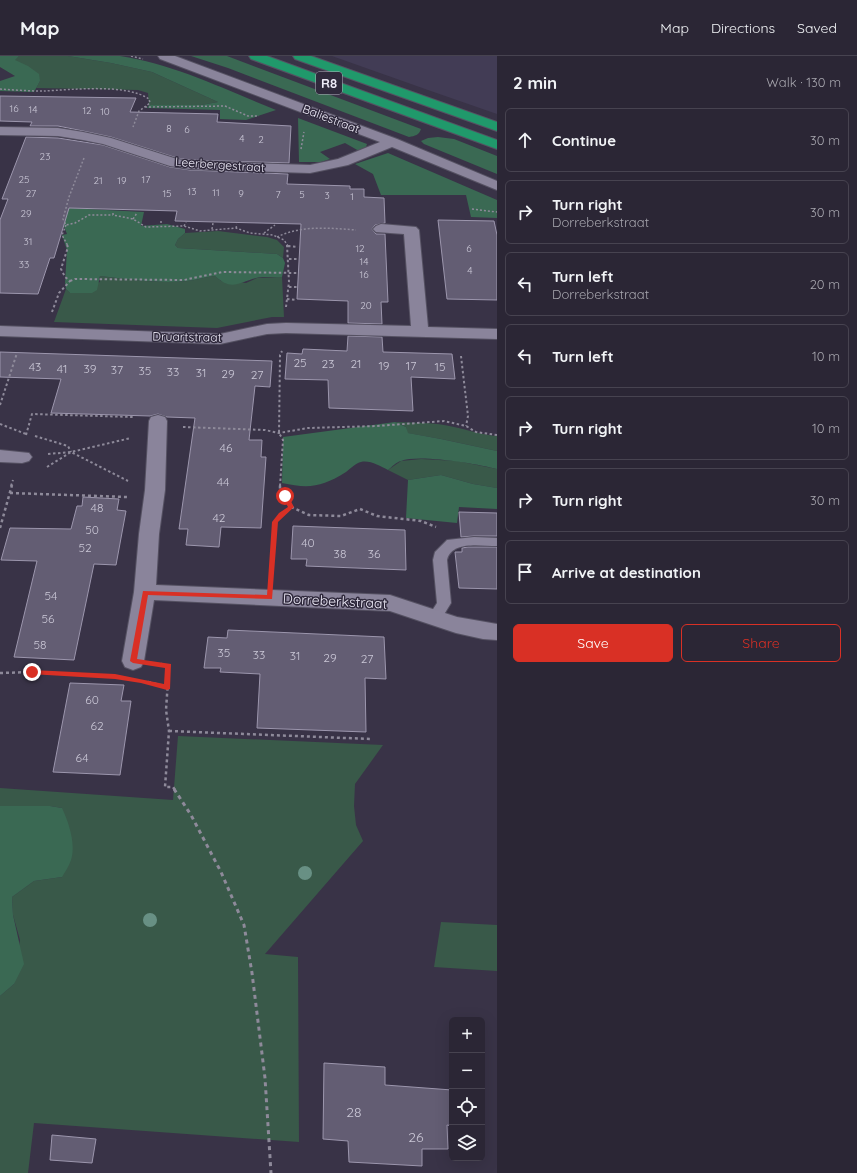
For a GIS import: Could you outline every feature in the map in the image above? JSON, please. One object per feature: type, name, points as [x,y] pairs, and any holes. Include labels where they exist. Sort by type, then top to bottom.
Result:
[{"type":"highway","name":"R8","points":[[255,56],[497,145]]},
{"type":"highway","name":"R8","points":[[299,56],[497,127]]},
{"type":"street","name":"Baliestraat","points":[[164,56],[392,142],[497,186]]},
{"type":"street","name":"Leerbergestraat","points":[[0,131],[58,132],[83,136],[175,163],[190,165],[301,169],[338,165],[392,142]]},
{"type":"street","points":[[381,229],[411,230],[420,333]]},
{"type":"street","name":"Druartstraat","points":[[0,331],[220,339],[267,329],[286,328],[497,334]]},
{"type":"street","points":[[133,661],[145,592],[149,534],[155,494],[158,426]]},
{"type":"street","points":[[0,456],[21,457]]},
{"type":"street","name":"Dorreberkstraat","points":[[145,592],[390,603],[435,617],[455,626],[484,632],[497,632]]},
{"type":"lane","points":[[435,617],[444,603],[440,560],[442,552],[452,543],[474,541],[497,542]]},
{"type":"path","points":[[143,108],[199,107],[211,105],[225,106],[248,116],[261,116]]},
{"type":"path","points":[[301,169],[303,158],[301,146],[304,129]]},
{"type":"path","points":[[472,209],[497,212]]},
{"type":"path","points":[[113,213],[113,215],[133,219],[146,227],[184,226],[200,231],[236,228],[250,233],[264,233],[284,240],[288,246],[290,272],[284,350],[280,355],[279,433],[283,440],[280,490],[291,507],[309,515],[341,516],[360,509],[378,516],[421,521],[440,530],[452,543]]},
{"type":"path","points":[[133,219],[137,213]]},
{"type":"path","points":[[161,221],[161,226]]},
{"type":"path","points":[[184,226],[186,222]]},
{"type":"path","points":[[212,229],[213,223]]},
{"type":"path","points":[[236,228],[237,224]]},
{"type":"path","points":[[264,233],[275,225]]},
{"type":"path","points":[[66,226],[62,235],[68,247],[61,269],[65,277],[70,281]]},
{"type":"path","points":[[276,237],[286,231],[296,229],[366,231],[381,229]]},
{"type":"path","points":[[288,246],[298,247]]},
{"type":"path","points":[[289,259],[298,259]]},
{"type":"path","points":[[46,333],[59,293],[70,281],[74,279],[184,280],[222,272],[298,273]]},
{"type":"path","points":[[289,287],[297,287]]},
{"type":"path","points":[[287,300],[296,300]]},
{"type":"path","points":[[0,405],[24,332]]},
{"type":"path","points":[[459,334],[468,416],[466,426]]},
{"type":"path","points":[[0,528],[32,414],[134,417]]},
{"type":"path","points":[[21,457],[71,452],[158,426],[265,430],[279,433],[308,428],[377,426],[444,421],[466,426],[476,432],[497,435]]},
{"type":"path","points":[[0,424],[26,434],[68,446],[71,452],[155,494]]},
{"type":"path","points":[[42,470],[62,459],[71,452]]},
{"type":"path","points":[[10,493],[155,494]]},
{"type":"path","points":[[270,598],[275,522],[291,507]]},
{"type":"path","points":[[133,661],[169,666],[166,710],[169,731],[165,787],[173,787],[191,815],[221,872],[244,925],[252,973],[265,1078],[271,1173]]},
{"type":"path","points":[[0,673],[32,672],[115,676]]},
{"type":"path","points":[[141,681],[167,688]]},
{"type":"path","points":[[169,731],[371,739]]},
{"type":"shaded area","points":[[332,56],[497,56],[497,114],[428,90]]},
{"type":"green space","points":[[0,56],[19,56],[15,60],[28,66],[39,74],[40,81],[34,92],[0,91],[0,81],[15,76],[0,67]]},
{"type":"green space","points":[[19,56],[68,56],[152,72],[218,102],[201,105],[149,105],[148,93],[138,90],[36,88],[40,81],[14,60]]},
{"type":"green space","points":[[68,56],[120,56],[160,65],[200,78],[276,110],[246,120],[220,119],[220,110],[147,108],[149,105],[201,105],[218,102],[152,72]]},
{"type":"green space","points":[[191,56],[227,56],[421,129],[416,135],[409,137],[228,68]]},
{"type":"green space","points":[[298,118],[367,144],[366,147],[359,151],[345,143],[320,152],[330,159],[321,162],[299,162]]},
{"type":"green space","points":[[438,137],[454,139],[497,156],[497,174],[424,144],[421,141],[428,138]]},
{"type":"green space","points":[[388,153],[497,200],[497,218],[471,217],[466,195],[381,195],[373,174],[355,164]]},
{"type":"green space","points":[[68,208],[144,212],[141,226],[167,224],[185,229],[185,233],[178,239],[175,245],[178,248],[277,254],[283,258],[285,263],[282,277],[259,277],[239,284],[230,285],[221,281],[215,276],[187,281],[165,282],[100,276],[97,290],[92,293],[70,293],[66,289],[65,283],[67,250],[62,235],[67,234],[63,224]]},
{"type":"green space","points":[[218,231],[267,237],[277,240],[284,247],[283,258],[277,254],[178,248],[175,245],[178,239],[185,233]]},
{"type":"green space","points":[[100,276],[144,281],[176,282],[215,276],[221,281],[246,283],[257,278],[282,277],[284,317],[272,317],[217,328],[54,322],[66,289],[70,293],[100,282]]},
{"type":"green space","points":[[395,422],[440,424],[486,435],[497,436],[497,451],[407,433],[406,427]]},
{"type":"green space","points":[[395,422],[406,427],[408,433],[497,451],[497,469],[463,462],[434,459],[409,459],[396,463],[388,470],[375,464],[361,462],[346,472],[322,484],[300,486],[282,483],[283,437]]},
{"type":"green space","points":[[421,459],[457,461],[497,469],[497,488],[473,484],[441,475],[408,480],[388,470],[401,461]]},
{"type":"green space","points":[[441,475],[473,484],[497,488],[497,509],[459,507],[457,523],[406,518],[408,480]]},
{"type":"green space","points":[[178,736],[383,745],[355,784],[354,806],[356,825],[363,841],[265,954],[298,957],[299,1142],[34,1123],[28,1173],[0,1173],[0,996],[14,984],[20,940],[13,915],[12,897],[34,881],[62,877],[62,808],[50,806],[0,806],[0,788],[173,800]]},
{"type":"green space","points":[[0,806],[50,806],[62,808],[69,827],[73,847],[71,860],[62,877],[34,881],[12,897],[13,915],[24,964],[14,984],[0,996]]},
{"type":"green space","points":[[441,922],[497,925],[497,971],[434,967]]},
{"type":"building","points":[[0,96],[136,98],[130,112],[218,114],[217,122],[291,126],[289,163],[190,160],[177,158],[111,137],[83,131],[58,126],[30,126],[32,122],[0,121]]},
{"type":"building","points":[[26,137],[58,138],[103,145],[170,167],[190,170],[288,174],[287,184],[350,186],[350,189],[364,189],[364,197],[384,198],[385,223],[375,225],[372,229],[376,234],[385,234],[388,302],[381,302],[382,324],[348,323],[348,301],[297,299],[301,224],[175,221],[177,211],[69,208],[54,258],[50,258],[38,294],[0,293],[0,220],[8,199],[2,199]]},
{"type":"building","points":[[438,220],[494,221],[497,235],[497,300],[447,299]]},
{"type":"building","points":[[348,336],[382,337],[383,352],[452,354],[455,379],[411,377],[413,411],[329,408],[328,380],[285,379],[287,353],[302,354],[303,349],[347,351]]},
{"type":"building","points":[[0,352],[272,361],[270,387],[255,386],[249,440],[262,440],[261,457],[266,457],[261,528],[221,527],[219,547],[186,545],[188,529],[179,529],[195,418],[167,417],[158,414],[150,416],[51,413],[61,379],[0,377]]},
{"type":"building","points":[[83,497],[119,499],[117,510],[126,511],[116,565],[94,564],[74,660],[14,657],[37,561],[1,560],[10,528],[71,529],[77,506],[82,506]]},
{"type":"building","points":[[459,512],[497,513],[497,536],[461,537]]},
{"type":"building","points":[[293,526],[405,530],[406,570],[306,566],[307,559],[291,559]]},
{"type":"building","points":[[497,547],[497,589],[459,588],[455,552],[462,552],[462,548]]},
{"type":"building","points":[[228,630],[384,637],[386,679],[365,678],[366,732],[257,728],[260,674],[220,672],[221,668],[204,668],[208,637],[227,638]]},
{"type":"building","points":[[70,683],[124,685],[121,701],[131,701],[120,775],[53,772]]},
{"type":"building","points":[[324,1063],[385,1067],[385,1085],[449,1090],[449,1125],[447,1125],[448,1149],[422,1149],[422,1166],[349,1162],[348,1141],[323,1139]]},
{"type":"building","points":[[52,1135],[96,1139],[92,1163],[50,1160]]},
{"type":"route","points":[[32,672],[115,676],[167,688],[169,666],[133,661],[145,592],[270,598],[275,522],[291,507],[285,496]]}]
